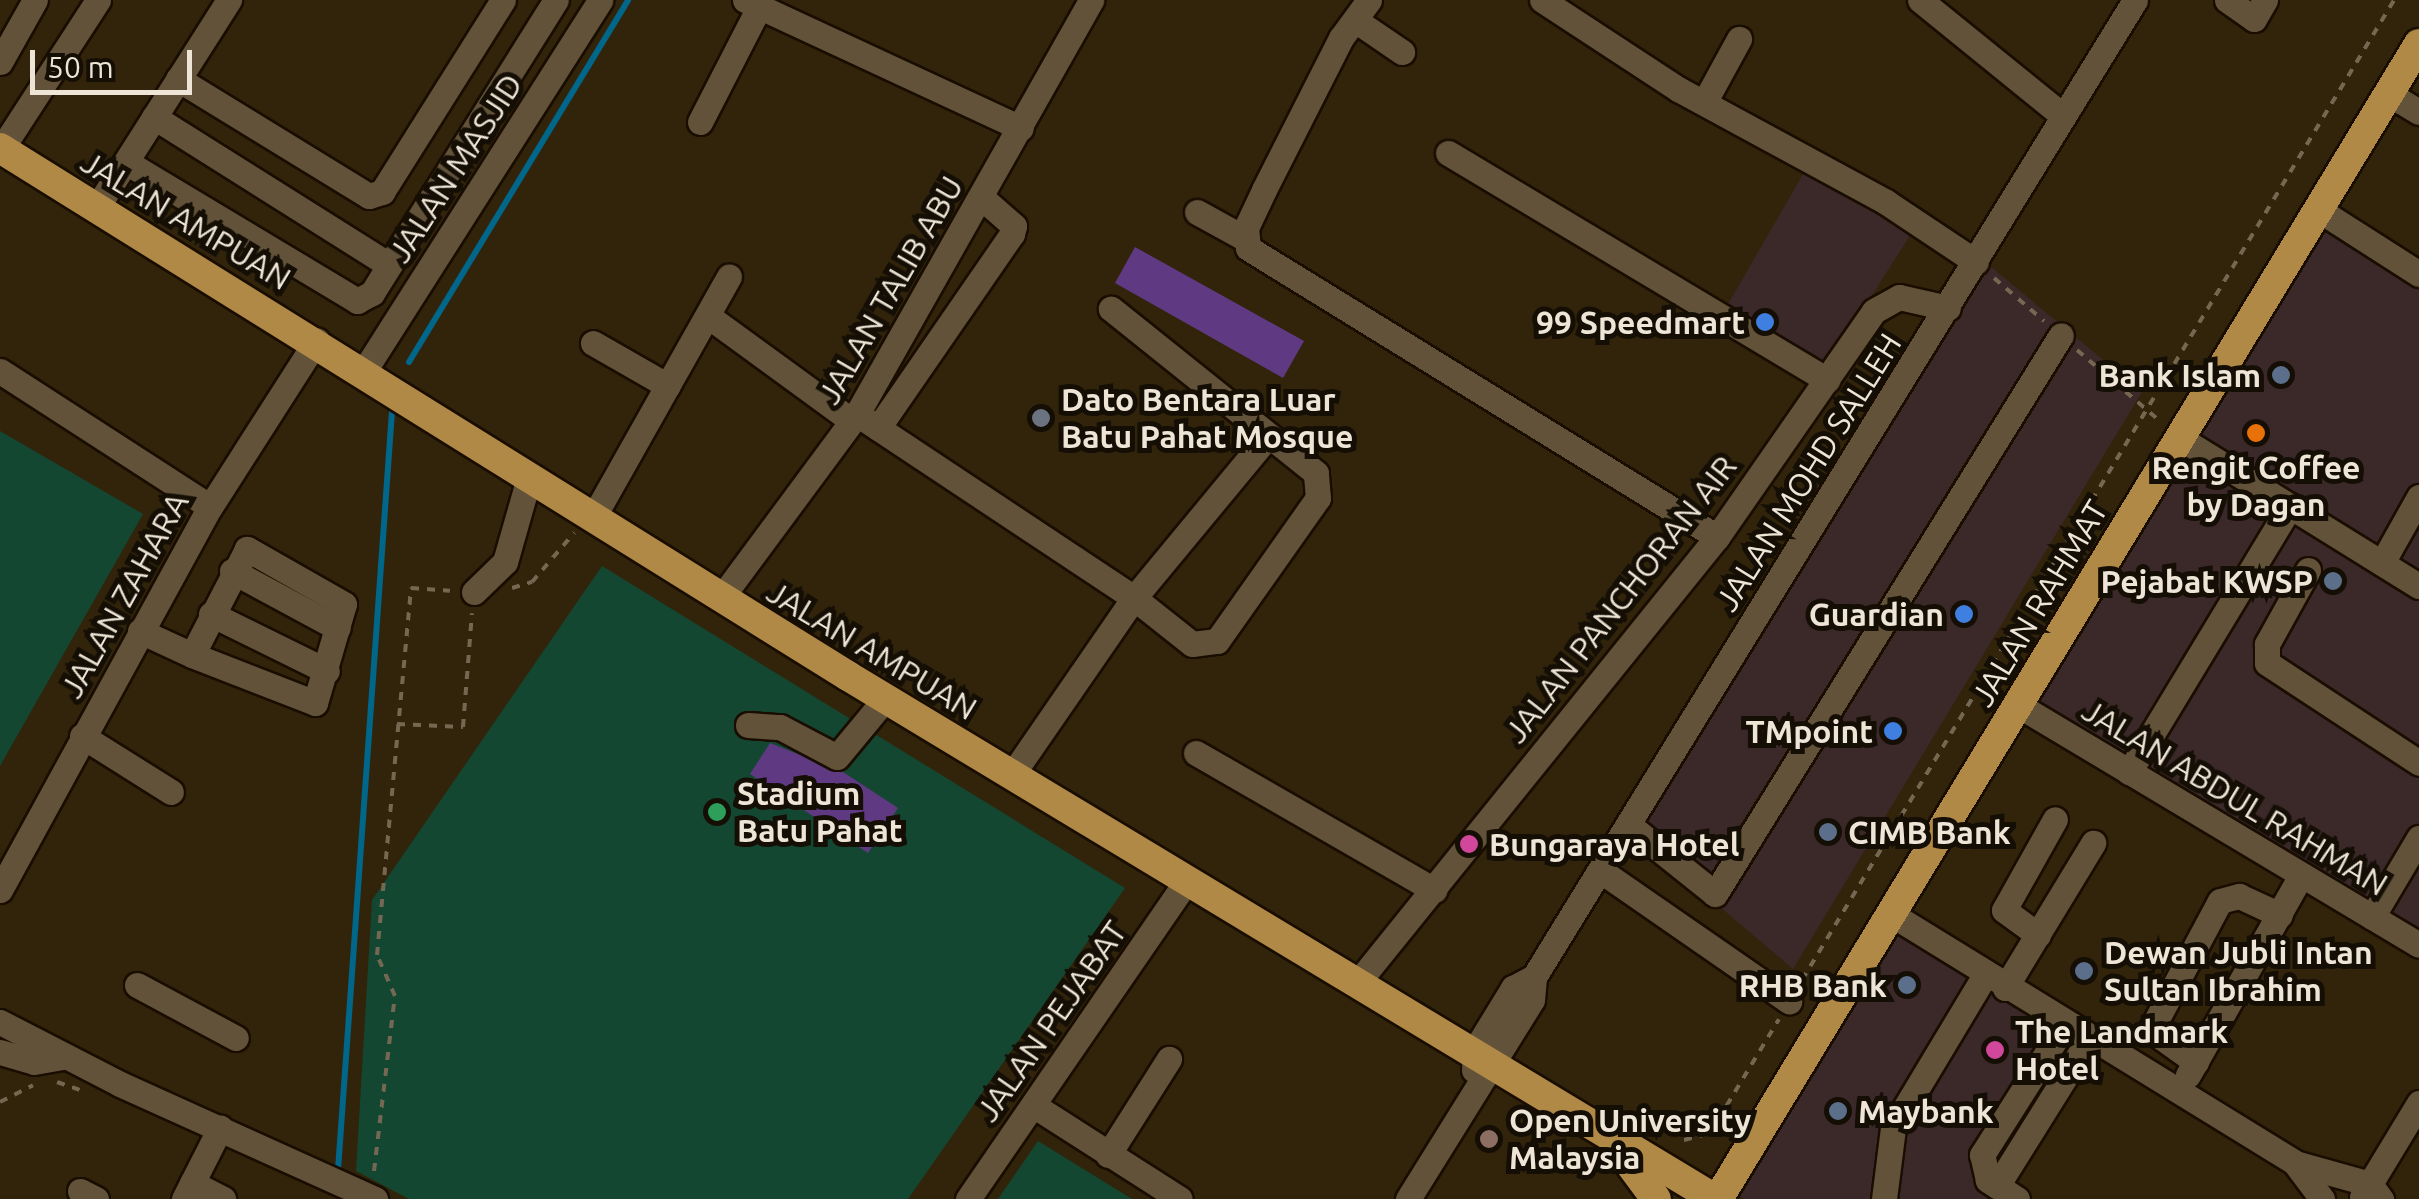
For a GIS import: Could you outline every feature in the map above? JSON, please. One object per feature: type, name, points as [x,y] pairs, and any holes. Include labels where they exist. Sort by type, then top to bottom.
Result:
[{"type":"main road","name":"JALAN RAHMAT","points":[[1716,1199],[2419,44]]},
{"type":"main road","name":"JALAN AMPUAN","points":[[0,149],[317,340],[529,478],[885,699],[1358,982],[1481,1066],[1716,1199]]},
{"type":"main road","points":[[1605,1134],[1656,1199]]},
{"type":"street","points":[[0,62],[35,0]]},
{"type":"street","points":[[0,149],[98,0]]},
{"type":"street","points":[[97,207],[229,0]]},
{"type":"street","points":[[178,79],[369,196],[382,192],[503,0]]},
{"type":"street","points":[[126,162],[357,301],[372,293],[556,0]]},
{"type":"street","name":"JALAN TALIB ABU","points":[[721,598],[862,421],[1092,0]]},
{"type":"street","points":[[1542,0],[1794,156],[1886,202],[1976,262]]},
{"type":"street","points":[[1920,0],[2063,116]]},
{"type":"street","name":"JALAN MOHD SALLEH","points":[[1408,1199],[1481,1066],[1513,988],[1534,978],[1602,872],[2135,0]]},
{"type":"street","points":[[2227,0],[2254,19],[2265,0]]},
{"type":"street","points":[[700,122],[752,3],[1021,128]]},
{"type":"street","name":"JALAN MASJID","points":[[364,371],[588,4]]},
{"type":"street","points":[[1402,52],[1362,10],[1264,190],[1246,238],[1248,248],[1716,537]]},
{"type":"street","points":[[1705,101],[1738,39]]},
{"type":"street","points":[[2389,94],[2419,112]]},
{"type":"street","points":[[154,117],[389,266]]},
{"type":"street","points":[[1448,153],[1827,380]]},
{"type":"street","points":[[862,421],[1012,234],[1014,226],[982,198]]},
{"type":"street","points":[[2318,210],[2419,274]]},
{"type":"street","points":[[1196,212],[1246,238]]},
{"type":"street","points":[[590,514],[729,276]]},
{"type":"street","name":"JALAN PANCHORAN AIR","points":[[1358,982],[1716,537],[1886,300],[1900,297],[1948,308]]},
{"type":"street","points":[[708,316],[1134,598],[1192,644],[1217,640],[1318,498],[1316,473],[1112,308]]},
{"type":"street","points":[[1629,824],[1715,894],[2060,335]]},
{"type":"street","name":"JALAN ZAHARA","points":[[0,890],[210,507],[317,340]]},
{"type":"street","points":[[593,343],[668,386]]},
{"type":"street","points":[[0,371],[210,507]]},
{"type":"street","points":[[1011,776],[1134,598],[1267,437]]},
{"type":"street","points":[[2180,438],[2419,586]]},
{"type":"street","points":[[474,592],[505,562],[529,478]]},
{"type":"street","points":[[2382,564],[2419,497]]},
{"type":"street","points":[[2129,772],[2290,506]]},
{"type":"street","points":[[2308,570],[2267,644],[2266,664],[2419,764]]},
{"type":"street","points":[[140,632],[192,655],[314,703],[338,628],[232,571],[192,655]]},
{"type":"street","points":[[211,614],[327,671]]},
{"type":"street","points":[[748,726],[780,727],[837,757],[885,699]]},
{"type":"street","name":"JALAN ABDUL RAHMAN","points":[[2018,705],[2419,945]]},
{"type":"street","points":[[82,736],[171,792]]},
{"type":"street","points":[[1196,753],[1434,890]]},
{"type":"street","points":[[2038,934],[2004,910],[2055,819]]},
{"type":"street","points":[[2372,917],[2419,838]]},
{"type":"street","points":[[1884,1199],[1893,1128],[1995,981],[2038,934],[2093,843]]},
{"type":"street","points":[[1602,872],[1790,1001]]},
{"type":"street","points":[[2177,1094],[2301,874]]},
{"type":"street","name":"JALAN PEJABAT","points":[[968,1199],[1187,880]]},
{"type":"street","points":[[2196,1062],[2150,1030],[2220,901],[2239,896],[2280,915]]},
{"type":"street","points":[[1891,914],[2294,1163],[2371,1194],[2419,1103]]},
{"type":"street","points":[[136,985],[236,1038]]},
{"type":"street","points":[[0,1022],[44,1040],[56,1068]]},
{"type":"street","points":[[2064,1024],[1982,1155],[1981,1170],[2007,1193],[2089,1039]]},
{"type":"street","points":[[0,1052],[120,1084],[371,1198]]},
{"type":"street","points":[[1108,1154],[1170,1059]]},
{"type":"street","points":[[1032,1105],[1180,1199]]},
{"type":"street","points":[[220,1128],[188,1191],[224,1199]]},
{"type":"street","points":[[2294,1163],[2322,1199]]},
{"type":"path","points":[[1684,1140],[1710,1133],[2394,0]]},
{"type":"path","points":[[371,1198],[388,1095],[394,996],[377,955],[397,724],[404,709],[411,588],[474,592],[532,582],[564,551],[590,514]]},
{"type":"path","points":[[397,724],[463,728],[474,592]]},
{"type":"path","points":[[56,1068],[76,1091],[120,1084]]},
{"type":"path","points":[[0,1102],[38,1082]]},
{"type":"shaded area","points":[[1806,169],[1911,234],[1816,383],[1717,323]]},
{"type":"shaded area","points":[[2334,212],[2419,266],[2419,935],[2032,706]]},
{"type":"shaded area","points":[[1973,252],[2142,392],[1793,969],[1619,821]]},
{"type":"shaded area","points":[[1896,931],[2065,1039],[1989,1160],[1996,1177],[2034,1199],[1744,1199],[1737,1194]]},
{"type":"green space","points":[[0,431],[143,514],[0,766]]},
{"type":"green space","name":"Stadium Batu Pahat","points":[[602,566],[1125,888],[908,1199],[409,1199],[356,1171],[372,900]]},
{"type":"green space","points":[[1038,1141],[1132,1199],[998,1199]]},
{"type":"building","points":[[1135,247],[1304,341],[1283,378],[1115,283]]},
{"type":"building","points":[[770,743],[843,772],[898,808],[868,853],[750,774]]},
{"type":"waterway","points":[[409,362],[628,0]]},
{"type":"waterway","points":[[338,1170],[392,411]]},
{"type":"place","name":"99 Speedmart","points":[[1765,322]]},
{"type":"place","name":"Bank Islam","points":[[2281,375]]},
{"type":"place","name":"Dato Bentara Luar Batu Pahat Mosque","points":[[1041,418]]},
{"type":"place","name":"Rengit Coffee by Dagan","points":[[2256,433]]},
{"type":"place","name":"Pejabat KWSP","points":[[2333,581]]},
{"type":"place","name":"Guardian","points":[[1964,614]]},
{"type":"place","name":"TMpoint","points":[[1893,731]]},
{"type":"place","name":"Stadium Batu Pahat","points":[[717,812]]},
{"type":"place","name":"CIMB Bank","points":[[1828,832]]},
{"type":"place","name":"Bungaraya Hotel","points":[[1469,844]]},
{"type":"place","name":"Dewan Jubli Intan Sultan Ibrahim","points":[[2084,971]]},
{"type":"place","name":"RHB Bank","points":[[1907,985]]},
{"type":"place","name":"The Landmark Hotel","points":[[1995,1050]]},
{"type":"place","name":"Maybank","points":[[1838,1111]]},
{"type":"place","name":"Open University Malaysia","points":[[1489,1139]]}]
